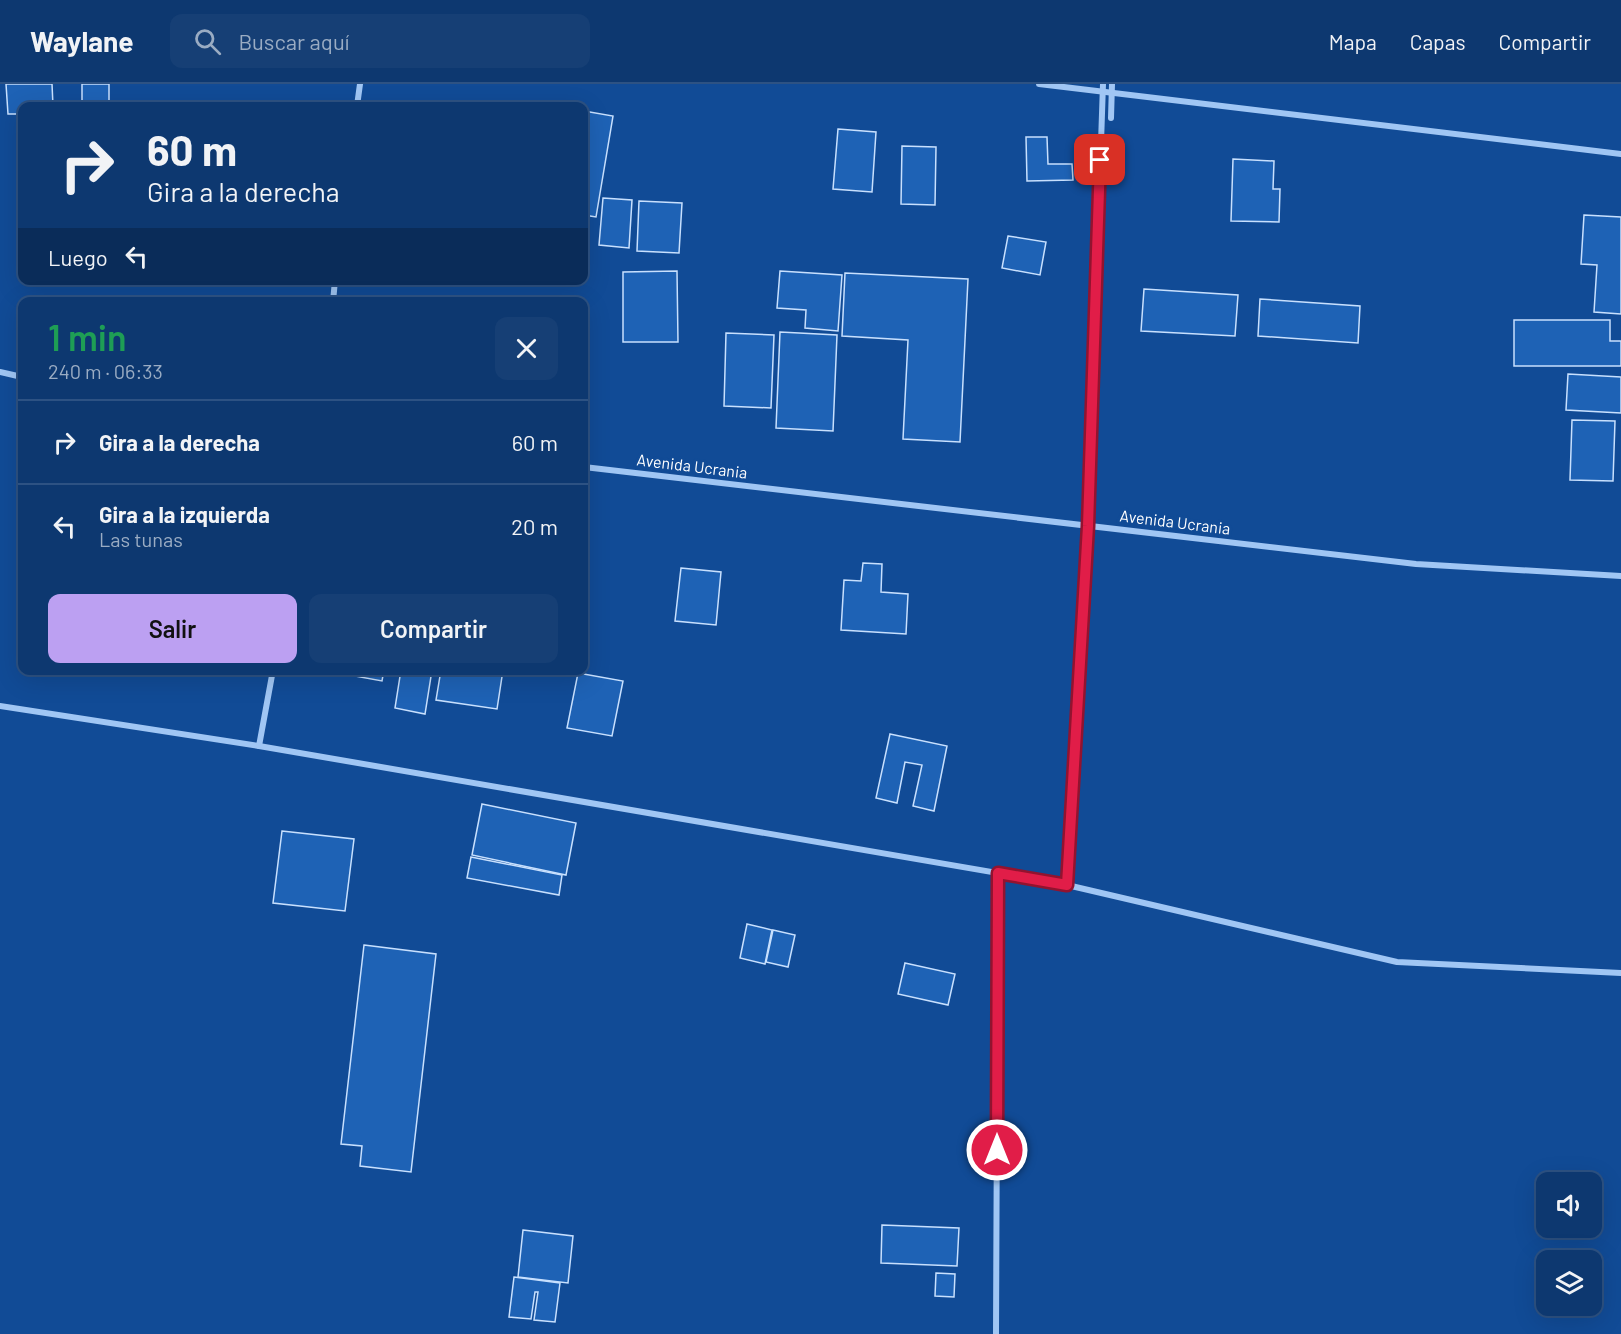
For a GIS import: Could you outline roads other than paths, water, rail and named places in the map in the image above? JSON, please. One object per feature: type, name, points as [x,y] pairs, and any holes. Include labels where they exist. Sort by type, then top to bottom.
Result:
[{"type":"street","points":[[358,102],[360,84]]},
{"type":"street","points":[[1040,84],[1103,88],[1621,154]]},
{"type":"street","points":[[1111,118],[1112,84]]},
{"type":"street","points":[[1067,885],[1088,526],[1103,88]]},
{"type":"street","points":[[0,372],[18,376]]},
{"type":"street","name":"Avenida Ucrania","points":[[588,467],[1416,564],[1621,576]]},
{"type":"street","points":[[260,746],[272,675]]},
{"type":"street","points":[[0,706],[260,746],[1067,885],[1397,962],[1621,973]]},
{"type":"street","points":[[996,1334],[998,873]]}]
